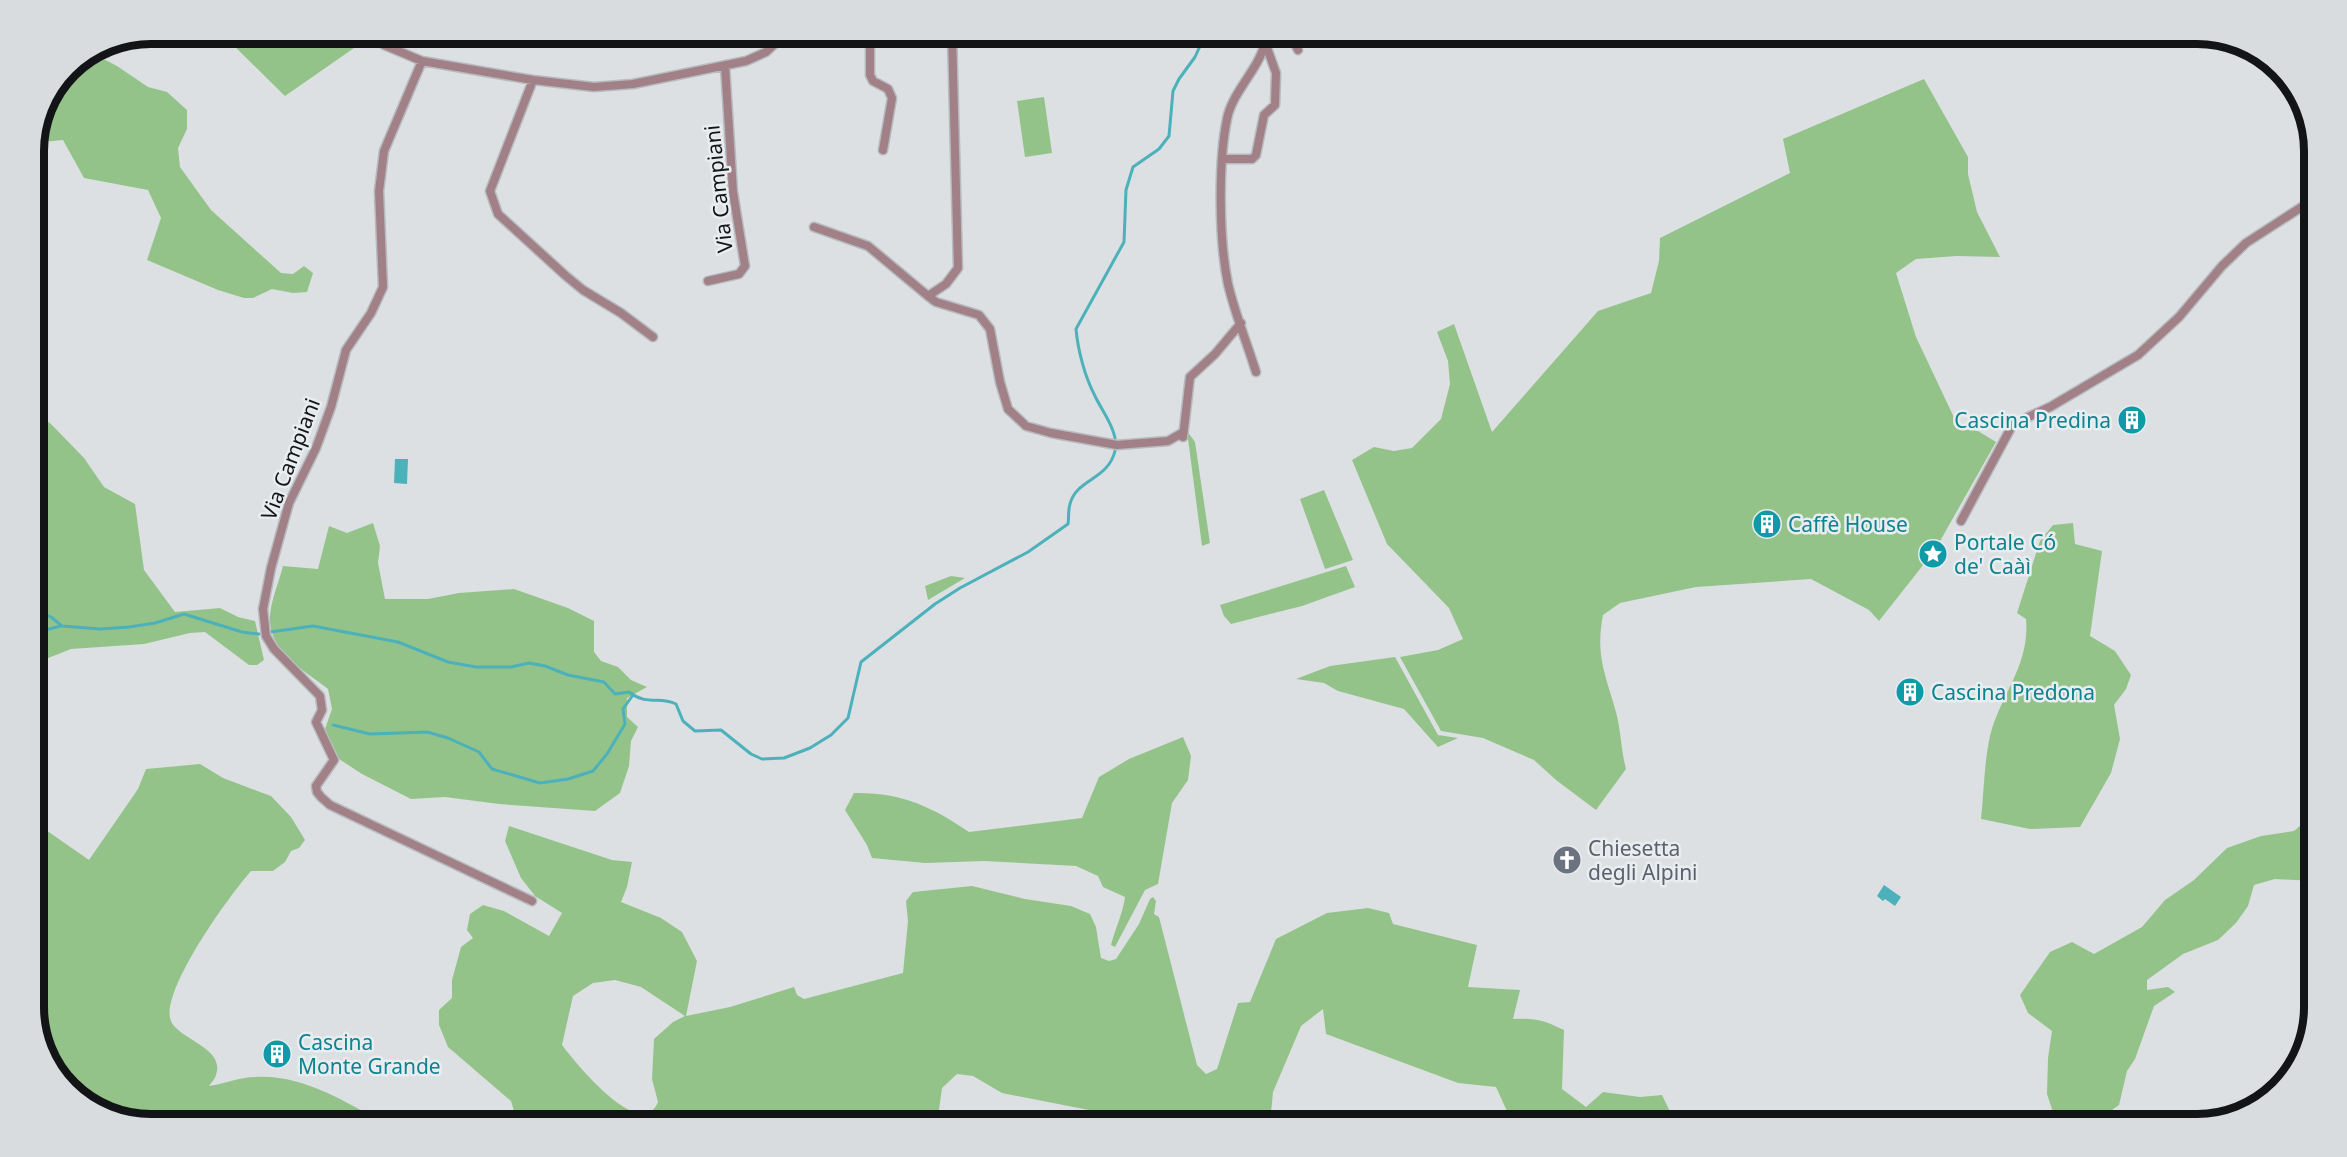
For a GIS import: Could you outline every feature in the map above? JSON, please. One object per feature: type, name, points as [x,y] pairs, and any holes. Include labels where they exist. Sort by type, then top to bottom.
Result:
[{"type":"street","points":[[383,44],[422,61],[533,80],[594,87],[633,84],[747,62],[766,52],[775,44]]},
{"type":"street","points":[[870,44],[870,75],[873,81],[888,89],[892,98],[883,150]]},
{"type":"street","points":[[928,296],[946,284],[958,268],[951,44]]},
{"type":"street","points":[[1295,44],[1298,50]]},
{"type":"street","points":[[1256,372],[1228,284],[1221,195],[1227,117],[1239,91],[1266,45]]},
{"type":"street","points":[[1223,159],[1252,159],[1256,154],[1264,115],[1275,105],[1276,74],[1266,45]]},
{"type":"street","name":"Via Campiani","points":[[422,61],[384,151],[379,190],[383,287],[371,313],[346,350],[331,407],[316,448],[289,503],[271,568],[263,621],[266,636],[274,649],[320,696],[323,706],[316,722],[334,760],[316,786],[321,797],[351,815],[532,901]]},
{"type":"street","name":"Via Campiani","points":[[708,281],[739,274],[745,266],[734,192],[725,66]]},
{"type":"street","points":[[533,80],[490,191],[498,214],[583,290],[621,313],[653,337]]},
{"type":"street","points":[[1961,521],[2013,424],[2050,407],[2138,355],[2179,317],[2222,266],[2246,243],[2303,206]]},
{"type":"street","points":[[814,227],[868,246],[936,302],[979,315],[990,329],[1000,382],[1008,408],[1026,426],[1051,433],[1117,445],[1168,441],[1183,435],[1190,377],[1215,354],[1241,323]]},
{"type":"green space","points":[[232,44],[360,44],[285,96]]},
{"type":"green space","points":[[740,44],[760,44],[740,48]]},
{"type":"green space","points":[[100,57],[148,87],[167,92],[187,110],[187,129],[178,148],[180,167],[211,210],[281,273],[293,274],[304,266],[313,273],[307,292],[293,293],[272,289],[253,298],[244,298],[218,290],[147,260],[161,218],[148,190],[84,178],[63,140],[44,142],[52,110],[70,80],[85,66]]},
{"type":"green space","points":[[1924,79],[1968,157],[1968,174],[1977,212],[2000,257],[1957,256],[1916,259],[1896,273],[1916,337],[1959,428],[1978,431],[1996,442],[1935,550],[1879,621],[1869,610],[1811,579],[1696,587],[1620,603],[1603,615],[1601,654],[1618,719],[1626,769],[1596,810],[1534,760],[1483,738],[1441,731],[1400,657],[1438,650],[1463,639],[1449,608],[1387,544],[1352,460],[1374,447],[1394,451],[1412,448],[1441,419],[1450,384],[1448,361],[1437,332],[1454,324],[1492,432],[1598,311],[1651,293],[1659,261],[1660,238],[1790,173],[1783,139]]},
{"type":"green space","points":[[1044,97],[1052,153],[1025,157],[1017,101]]},
{"type":"green space","points":[[44,419],[84,458],[104,487],[135,504],[144,570],[175,612],[220,608],[238,617],[255,621],[264,660],[257,665],[249,665],[205,632],[190,633],[144,644],[71,649],[44,660]]},
{"type":"green space","points":[[1187,431],[1195,442],[1210,543],[1202,546]]},
{"type":"green space","points":[[1324,490],[1353,560],[1325,569],[1300,499]]},
{"type":"green space","points":[[373,523],[380,546],[378,563],[385,599],[428,599],[459,593],[514,589],[568,608],[594,621],[594,652],[601,661],[618,667],[631,680],[647,687],[627,698],[627,717],[638,727],[631,741],[629,766],[620,793],[595,811],[499,804],[445,797],[411,799],[362,774],[339,759],[324,732],[332,709],[328,689],[289,659],[281,650],[271,629],[270,616],[273,597],[283,566],[318,569],[329,526],[347,533]]},
{"type":"green space","points":[[2073,523],[2075,544],[2102,551],[2090,636],[2115,651],[2131,675],[2126,689],[2114,705],[2120,739],[2111,773],[2080,827],[2030,829],[1981,819],[1990,736],[2024,651],[2026,619],[2017,613],[2040,541],[2053,525]]},
{"type":"green space","points":[[1346,566],[1355,587],[1302,606],[1231,624],[1224,616],[1220,605]]},
{"type":"green space","points":[[951,576],[965,578],[928,600],[925,586]]},
{"type":"green space","points":[[1395,657],[1438,735],[1458,738],[1438,747],[1404,709],[1338,691],[1324,683],[1296,679],[1330,666]]},
{"type":"green space","points":[[1183,737],[1191,756],[1188,780],[1172,803],[1158,884],[1145,890],[1115,947],[1111,945],[1125,897],[1103,887],[1098,876],[1076,866],[984,861],[925,863],[872,858],[867,845],[845,810],[854,793],[871,793],[915,802],[969,832],[1082,818],[1099,777],[1129,759]]},
{"type":"green space","points":[[200,764],[223,778],[271,796],[291,817],[305,840],[299,848],[291,851],[285,862],[273,871],[251,871],[214,920],[177,985],[171,1004],[170,1018],[180,1032],[214,1057],[217,1065],[216,1075],[209,1086],[249,1077],[290,1080],[323,1091],[367,1114],[137,1113],[116,1108],[91,1095],[70,1077],[62,1066],[49,1041],[44,1013],[44,829],[89,860],[138,789],[146,769]]},
{"type":"green space","points":[[2304,823],[2304,880],[2275,879],[2254,885],[2248,906],[2236,923],[2218,940],[2183,954],[2147,980],[2147,990],[2168,987],[2175,992],[2154,1006],[2135,1059],[2127,1071],[2119,1105],[2106,1114],[2054,1114],[2047,1094],[2048,1058],[2052,1031],[2028,1013],[2020,995],[2050,952],[2072,942],[2094,954],[2142,927],[2165,900],[2194,880],[2227,848],[2261,836],[2294,831]]},
{"type":"green space","points":[[509,826],[612,860],[632,862],[627,887],[621,902],[661,918],[682,932],[697,961],[686,1016],[730,1007],[794,987],[797,995],[804,999],[903,973],[908,921],[906,901],[913,892],[972,886],[1025,899],[1071,906],[1090,914],[1096,927],[1101,958],[1109,961],[1116,959],[1139,924],[1153,897],[1156,901],[1154,914],[1159,917],[1197,1065],[1206,1074],[1217,1069],[1238,1003],[1250,1002],[1276,939],[1327,913],[1368,908],[1389,913],[1393,924],[1477,945],[1468,987],[1520,990],[1513,1019],[1539,1020],[1564,1030],[1562,1089],[1586,1107],[1603,1092],[1640,1097],[1662,1095],[1671,1114],[1590,1114],[1580,1110],[1572,1114],[1509,1114],[1496,1087],[1458,1083],[1326,1034],[1323,1009],[1301,1026],[1273,1092],[1271,1114],[1104,1114],[1002,1093],[973,1076],[957,1074],[942,1088],[938,1114],[515,1114],[511,1101],[448,1047],[439,1025],[439,1010],[452,998],[452,980],[461,947],[473,938],[467,930],[470,914],[483,905],[504,911],[549,936],[562,913],[535,896],[521,878],[505,841]],"holes":[[[615,980],[641,987],[685,1016],[673,1022],[654,1039],[652,1079],[658,1102],[649,1112],[638,1113],[623,1107],[593,1081],[562,1045],[573,996],[593,983]]]},
{"type":"water","points":[[395,459],[408,459],[407,484],[394,483]]},
{"type":"water","points":[[1884,885],[1901,897],[1895,906],[1877,896]]},
{"type":"waterway","points":[[1115,438],[1088,381],[1080,355],[1076,329],[1124,242],[1126,190],[1133,167],[1159,149],[1169,136],[1173,91],[1201,44]]},
{"type":"waterway","points":[[270,632],[313,626],[398,642],[448,662],[476,667],[511,667],[529,663],[545,666],[568,675],[604,682],[615,694],[629,692],[642,699],[676,704],[683,721],[695,731],[721,730],[751,754],[762,759],[784,758],[810,748],[831,735],[848,718],[861,662],[935,604],[1028,552],[1068,524],[1069,506],[1073,496],[1106,468],[1115,451]]},
{"type":"waterway","points":[[44,614],[62,626],[100,629],[155,623],[184,614],[242,632],[259,634]]},
{"type":"waterway","points":[[44,630],[61,626]]},
{"type":"waterway","points":[[333,725],[370,734],[427,732],[448,738],[479,752],[492,769],[540,783],[568,779],[593,771],[607,754],[625,724],[623,709],[633,695]]},
{"type":"place","name":"Cascina Predina","points":[[2132,420]]},
{"type":"place","name":"Caffè House","points":[[1767,524]]},
{"type":"place","name":"Portale Có de' Caàì","points":[[1933,554]]},
{"type":"place","name":"Cascina Predona","points":[[1910,692]]},
{"type":"place","name":"Chiesetta degli Alpini","points":[[1567,860]]},
{"type":"place","name":"Cascina Monte Grande","points":[[277,1054]]}]
